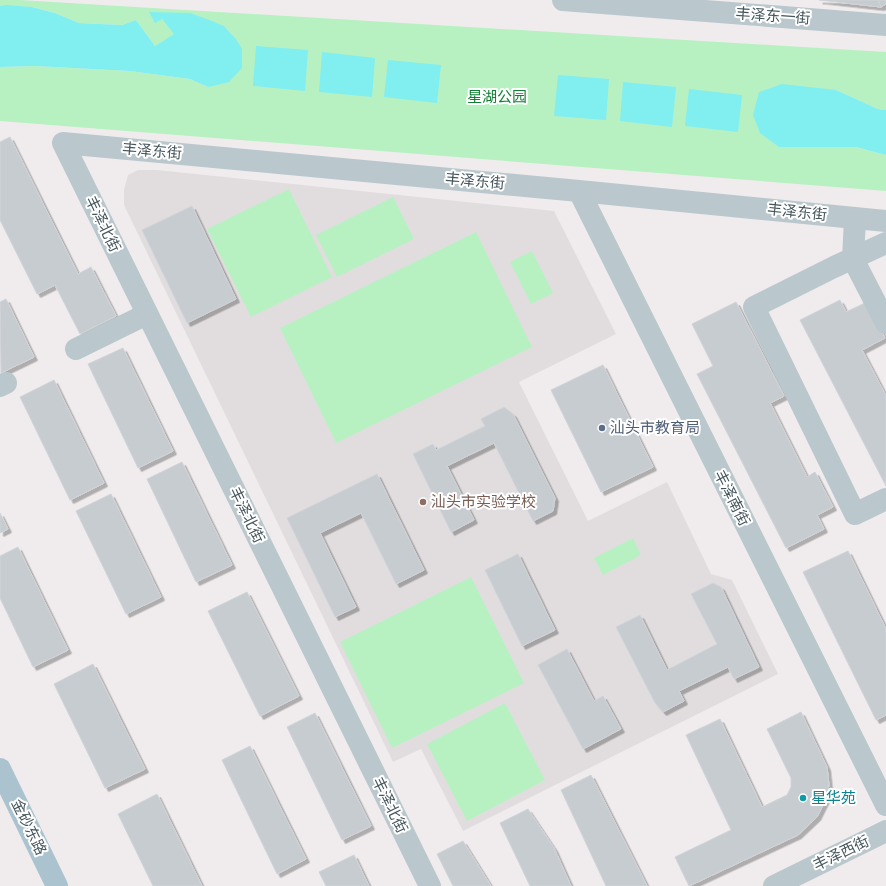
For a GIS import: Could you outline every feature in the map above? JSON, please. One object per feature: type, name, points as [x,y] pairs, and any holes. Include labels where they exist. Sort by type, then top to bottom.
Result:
[{"type":"main road","name":"金砂东路","points":[[0,769],[58,886]]},
{"type":"street","name":"丰泽东一街","points":[[563,0],[886,25]]},
{"type":"street","name":"丰泽东街","points":[[63,143],[886,221]]},
{"type":"street","name":"丰泽北街","points":[[63,143],[430,886]]},
{"type":"street","name":"丰泽南街","points":[[579,191],[886,805]]},
{"type":"street","points":[[855,218],[853,258],[886,322]]},
{"type":"street","points":[[886,243],[754,307],[855,514],[886,499]]},
{"type":"street","points":[[76,349],[147,314]]},
{"type":"street","name":"丰泽西街","points":[[774,886],[886,831]]},
{"type":"shaded area","name":"汕头市实验学校","points":[[138,170],[157,170],[554,211],[616,334],[519,382],[588,521],[667,482],[711,574],[732,580],[778,674],[463,831],[421,749],[393,762],[124,205],[124,190],[128,175]]},
{"type":"green space","name":"星湖公园","points":[[0,0],[886,52],[886,110],[878,109],[836,90],[779,147],[856,147],[886,155],[886,191],[0,121],[0,67],[35,66],[130,71],[190,79],[208,87],[236,39],[225,27],[208,20],[149,12],[162,19],[175,34],[155,46],[136,20],[122,25],[79,23],[55,13],[32,7],[0,6]]},
{"type":"green space","points":[[289,189],[332,277],[251,317],[207,229]]},
{"type":"green space","points":[[393,197],[414,239],[337,277],[316,235]]},
{"type":"green space","points":[[476,232],[532,347],[336,443],[280,328]]},
{"type":"green space","points":[[532,251],[553,293],[531,304],[510,262]]},
{"type":"green space","points":[[633,538],[641,555],[603,575],[594,558]]},
{"type":"green space","points":[[471,577],[524,683],[392,748],[340,642]]},
{"type":"green space","points":[[505,703],[545,780],[467,821],[427,744]]},
{"type":"water","points":[[0,6],[32,7],[55,13],[79,23],[122,25],[136,20],[155,46],[174,34],[162,19],[155,23],[149,12],[190,13],[224,26],[236,39],[242,49],[242,68],[229,82],[208,87],[190,79],[130,71],[35,66],[0,67]]},
{"type":"water","points":[[256,46],[308,50],[305,91],[253,86]]},
{"type":"water","points":[[322,52],[375,58],[372,97],[319,92]]},
{"type":"water","points":[[388,60],[441,65],[437,103],[384,97]]},
{"type":"water","points":[[558,75],[609,79],[606,120],[554,116]]},
{"type":"water","points":[[623,82],[676,87],[672,127],[620,121]]},
{"type":"water","points":[[782,84],[836,90],[878,109],[886,110],[886,155],[856,147],[779,147],[760,133],[753,115],[759,92]]},
{"type":"water","points":[[689,89],[742,95],[738,132],[685,126]]},
{"type":"building","points":[[819,0],[878,0],[881,7]]},
{"type":"building","points":[[878,0],[886,0],[886,4],[881,7]]},
{"type":"building","points":[[10,137],[78,274],[91,267],[116,316],[80,334],[55,285],[37,294],[0,220],[0,142]]},
{"type":"building","points":[[192,206],[236,299],[187,323],[142,230]]},
{"type":"building","points":[[6,299],[34,357],[1,373],[0,302]]},
{"type":"building","points":[[840,300],[846,312],[867,302],[885,338],[862,350],[886,396],[886,486],[800,320]]},
{"type":"building","points":[[736,302],[784,396],[770,403],[807,477],[815,472],[833,507],[817,515],[824,529],[786,548],[697,374],[713,366],[692,324]]},
{"type":"building","points":[[123,348],[173,451],[138,468],[88,364]]},
{"type":"building","name":"汕头市教育局","points":[[603,365],[653,467],[601,492],[551,390]]},
{"type":"building","points":[[54,380],[104,483],[70,500],[20,397]]},
{"type":"building","points":[[504,407],[513,414],[555,498],[553,511],[533,521],[494,443],[447,466],[474,520],[451,532],[413,454],[433,444],[436,450],[485,426],[481,419]]},
{"type":"building","points":[[182,462],[232,565],[196,582],[147,479]]},
{"type":"building","points":[[377,474],[424,570],[396,584],[361,513],[320,533],[356,607],[335,617],[287,518]]},
{"type":"building","points":[[111,494],[161,597],[126,614],[76,511]]},
{"type":"building","points":[[0,513],[8,529],[0,533]]},
{"type":"building","points":[[18,547],[68,650],[33,667],[0,598],[0,556]]},
{"type":"building","points":[[848,551],[886,629],[886,715],[876,720],[803,572]]},
{"type":"building","points":[[518,554],[555,630],[522,646],[485,570]]},
{"type":"building","points":[[713,583],[721,587],[759,667],[734,679],[728,667],[679,691],[684,701],[663,712],[655,703],[616,627],[640,615],[667,670],[717,644],[691,594]]},
{"type":"building","points":[[247,592],[299,696],[260,716],[208,611]]},
{"type":"building","points":[[567,649],[594,701],[603,696],[621,729],[583,749],[538,665]]},
{"type":"building","points":[[93,664],[145,769],[105,788],[54,684]]},
{"type":"building","name":"星华苑","points":[[801,712],[827,767],[829,785],[825,801],[817,817],[798,835],[689,886],[675,857],[731,830],[686,735],[720,719],[762,807],[787,795],[791,787],[791,778],[767,729]]},
{"type":"building","points":[[315,713],[371,826],[342,840],[287,727]]},
{"type":"building","points":[[250,746],[306,859],[277,874],[222,760]]},
{"type":"building","points":[[591,775],[647,886],[606,886],[561,790]]},
{"type":"building","points":[[157,794],[202,886],[153,886],[118,814]]},
{"type":"building","points":[[528,809],[554,848],[571,886],[530,886],[500,823]]},
{"type":"building","points":[[463,841],[491,886],[453,886],[437,854]]},
{"type":"building","points":[[354,855],[369,886],[326,886],[319,872]]},
{"type":"place","name":"汕头市教育局","points":[[602,428]]},
{"type":"place","name":"汕头市实验学校","points":[[423,502]]},
{"type":"place","name":"星华苑","points":[[803,798]]}]
